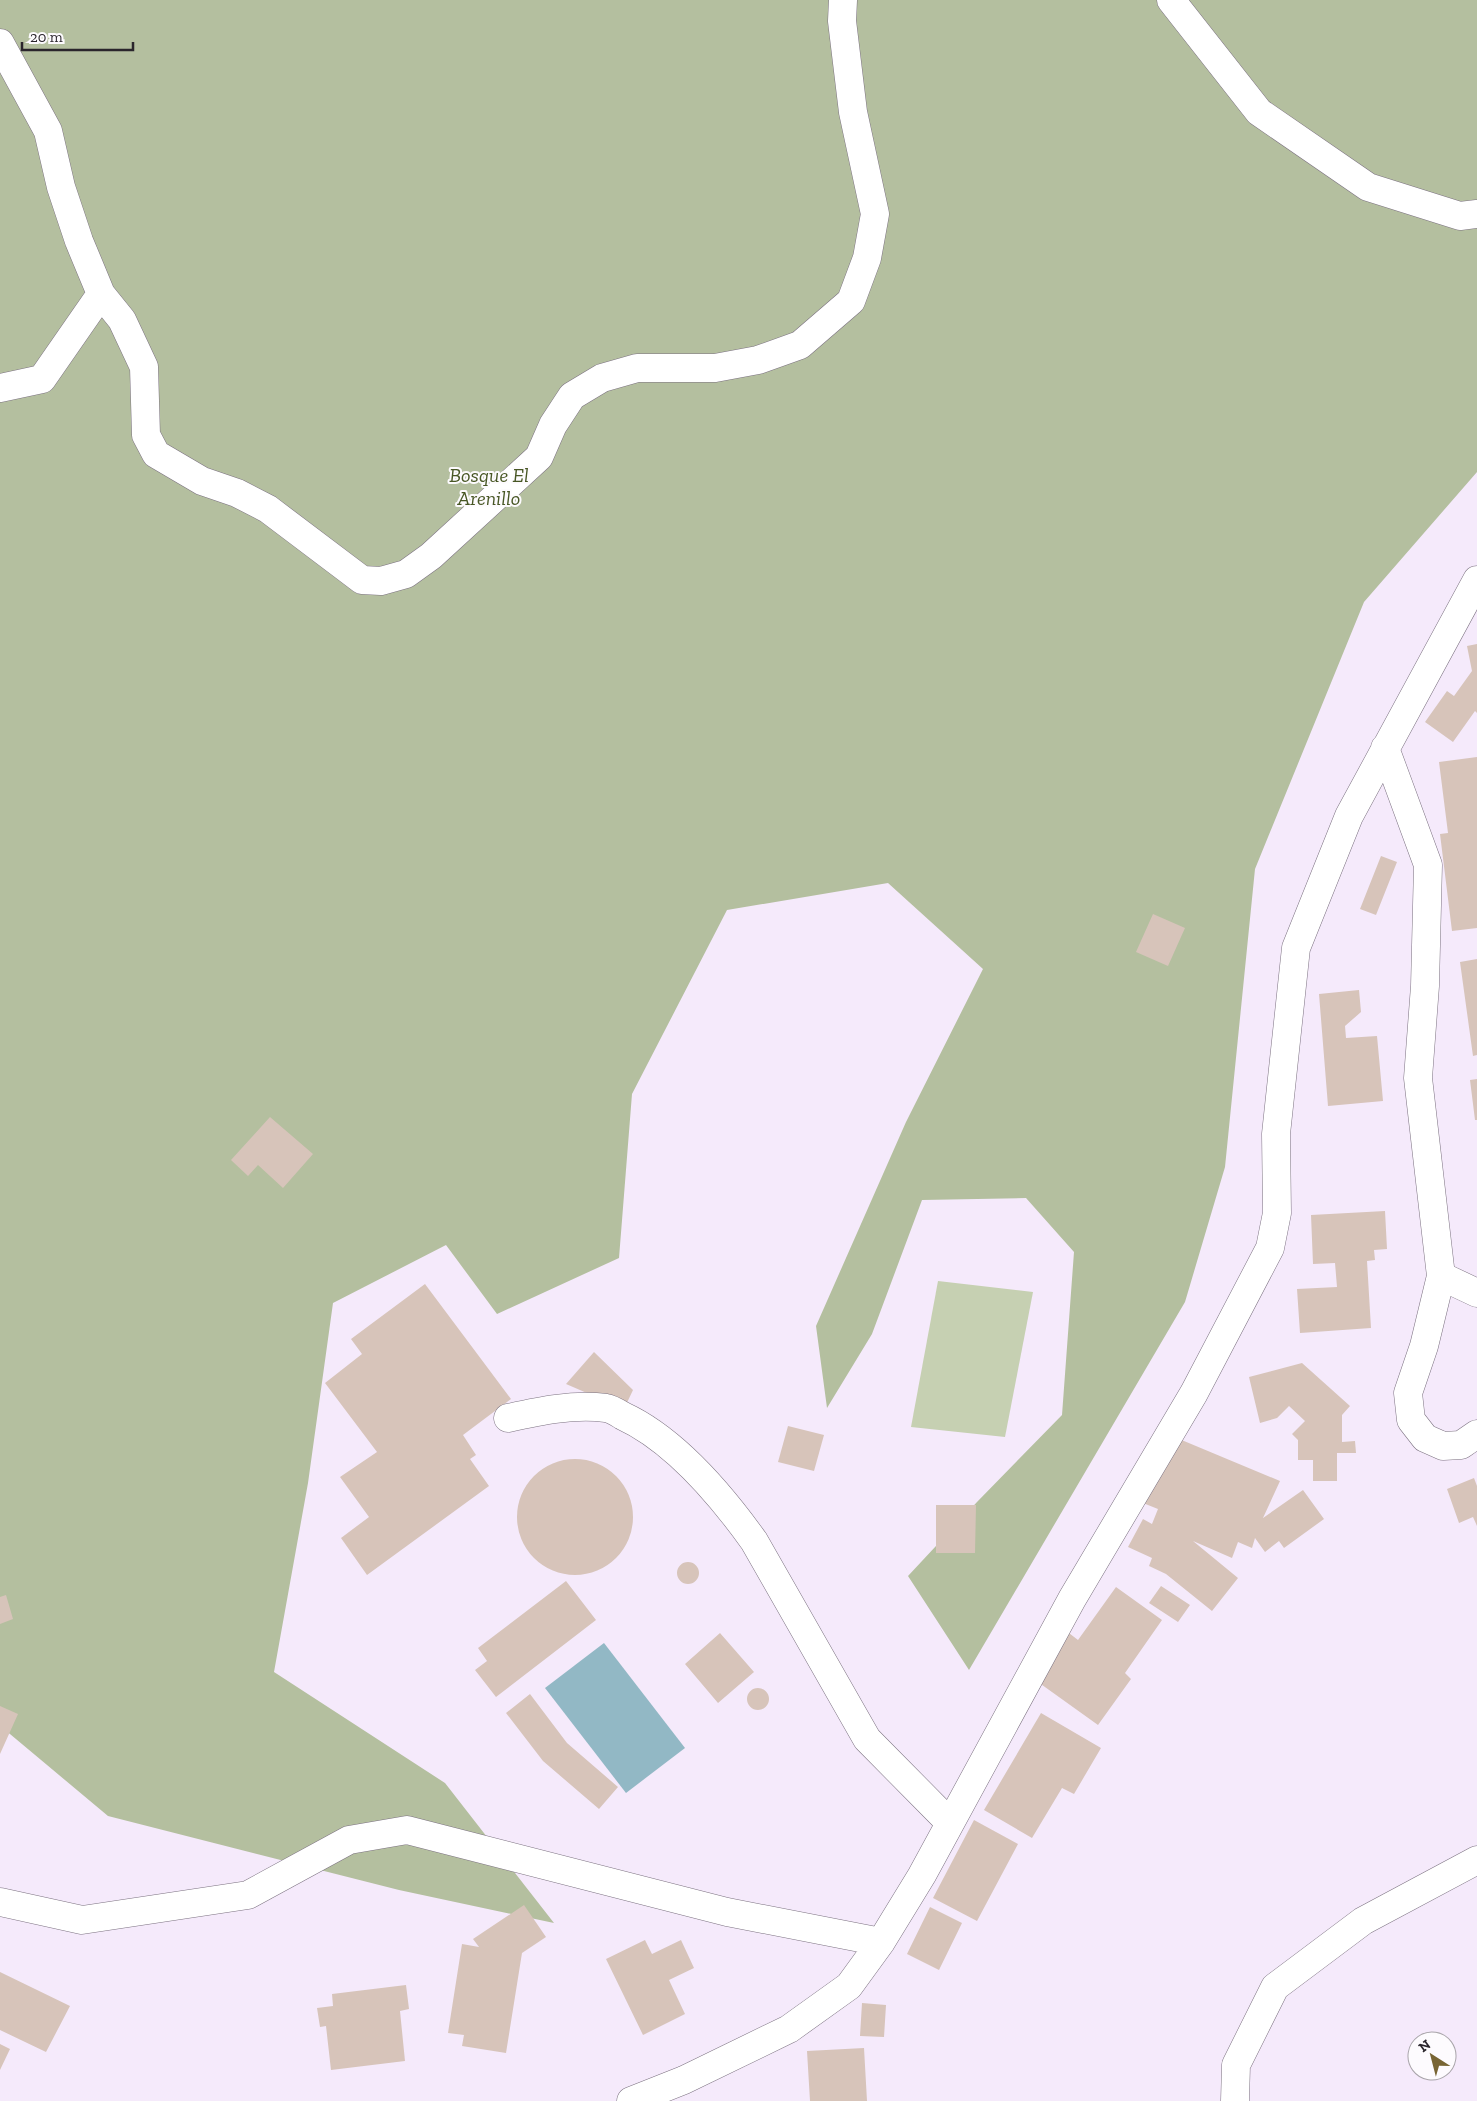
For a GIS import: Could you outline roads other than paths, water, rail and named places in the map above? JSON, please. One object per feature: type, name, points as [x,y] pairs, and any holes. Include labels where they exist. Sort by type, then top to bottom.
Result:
[{"type":"street","points":[[0,43],[48,131],[61,187],[78,241],[101,294],[122,320],[144,367],[146,436],[156,454],[202,481],[236,493],[268,509],[362,580],[382,581],[406,574],[430,556],[539,457],[553,425],[572,396],[602,378],[637,368],[714,368],[758,360],[800,345],[851,300],[867,258],[875,214],[853,112],[842,21],[843,0]]},
{"type":"street","points":[[1171,0],[1259,112],[1368,187],[1460,216],[1477,214]]},
{"type":"street","points":[[0,388],[42,379],[101,294]]},
{"type":"street","points":[[631,2101],[684,2080],[789,2029],[849,1986],[881,1942],[950,1822],[1072,1599],[1194,1393],[1270,1248],[1277,1213],[1276,1134],[1296,948],[1349,816],[1477,580]]},
{"type":"street","points":[[1385,748],[1428,864],[1425,986],[1418,1078],[1441,1276],[1424,1346],[1408,1393],[1411,1420],[1425,1438],[1443,1446],[1461,1445],[1477,1434]]},
{"type":"street","points":[[1441,1276],[1477,1293]]},
{"type":"street","points":[[508,1418],[558,1407],[608,1408],[638,1422],[667,1443],[734,1513],[754,1541],[866,1739],[950,1822]]},
{"type":"street","points":[[0,1902],[82,1920],[248,1894],[350,1840],[407,1830],[727,1912],[881,1942]]},
{"type":"street","points":[[1235,2101],[1236,2065],[1275,1987],[1362,1921],[1477,1860]]},
{"type":"water","points":[[604,1643],[685,1748],[626,1793],[545,1688]]},
{"type":"park label","name":"Bosque El Arenillo","points":[[489,486]]}]
